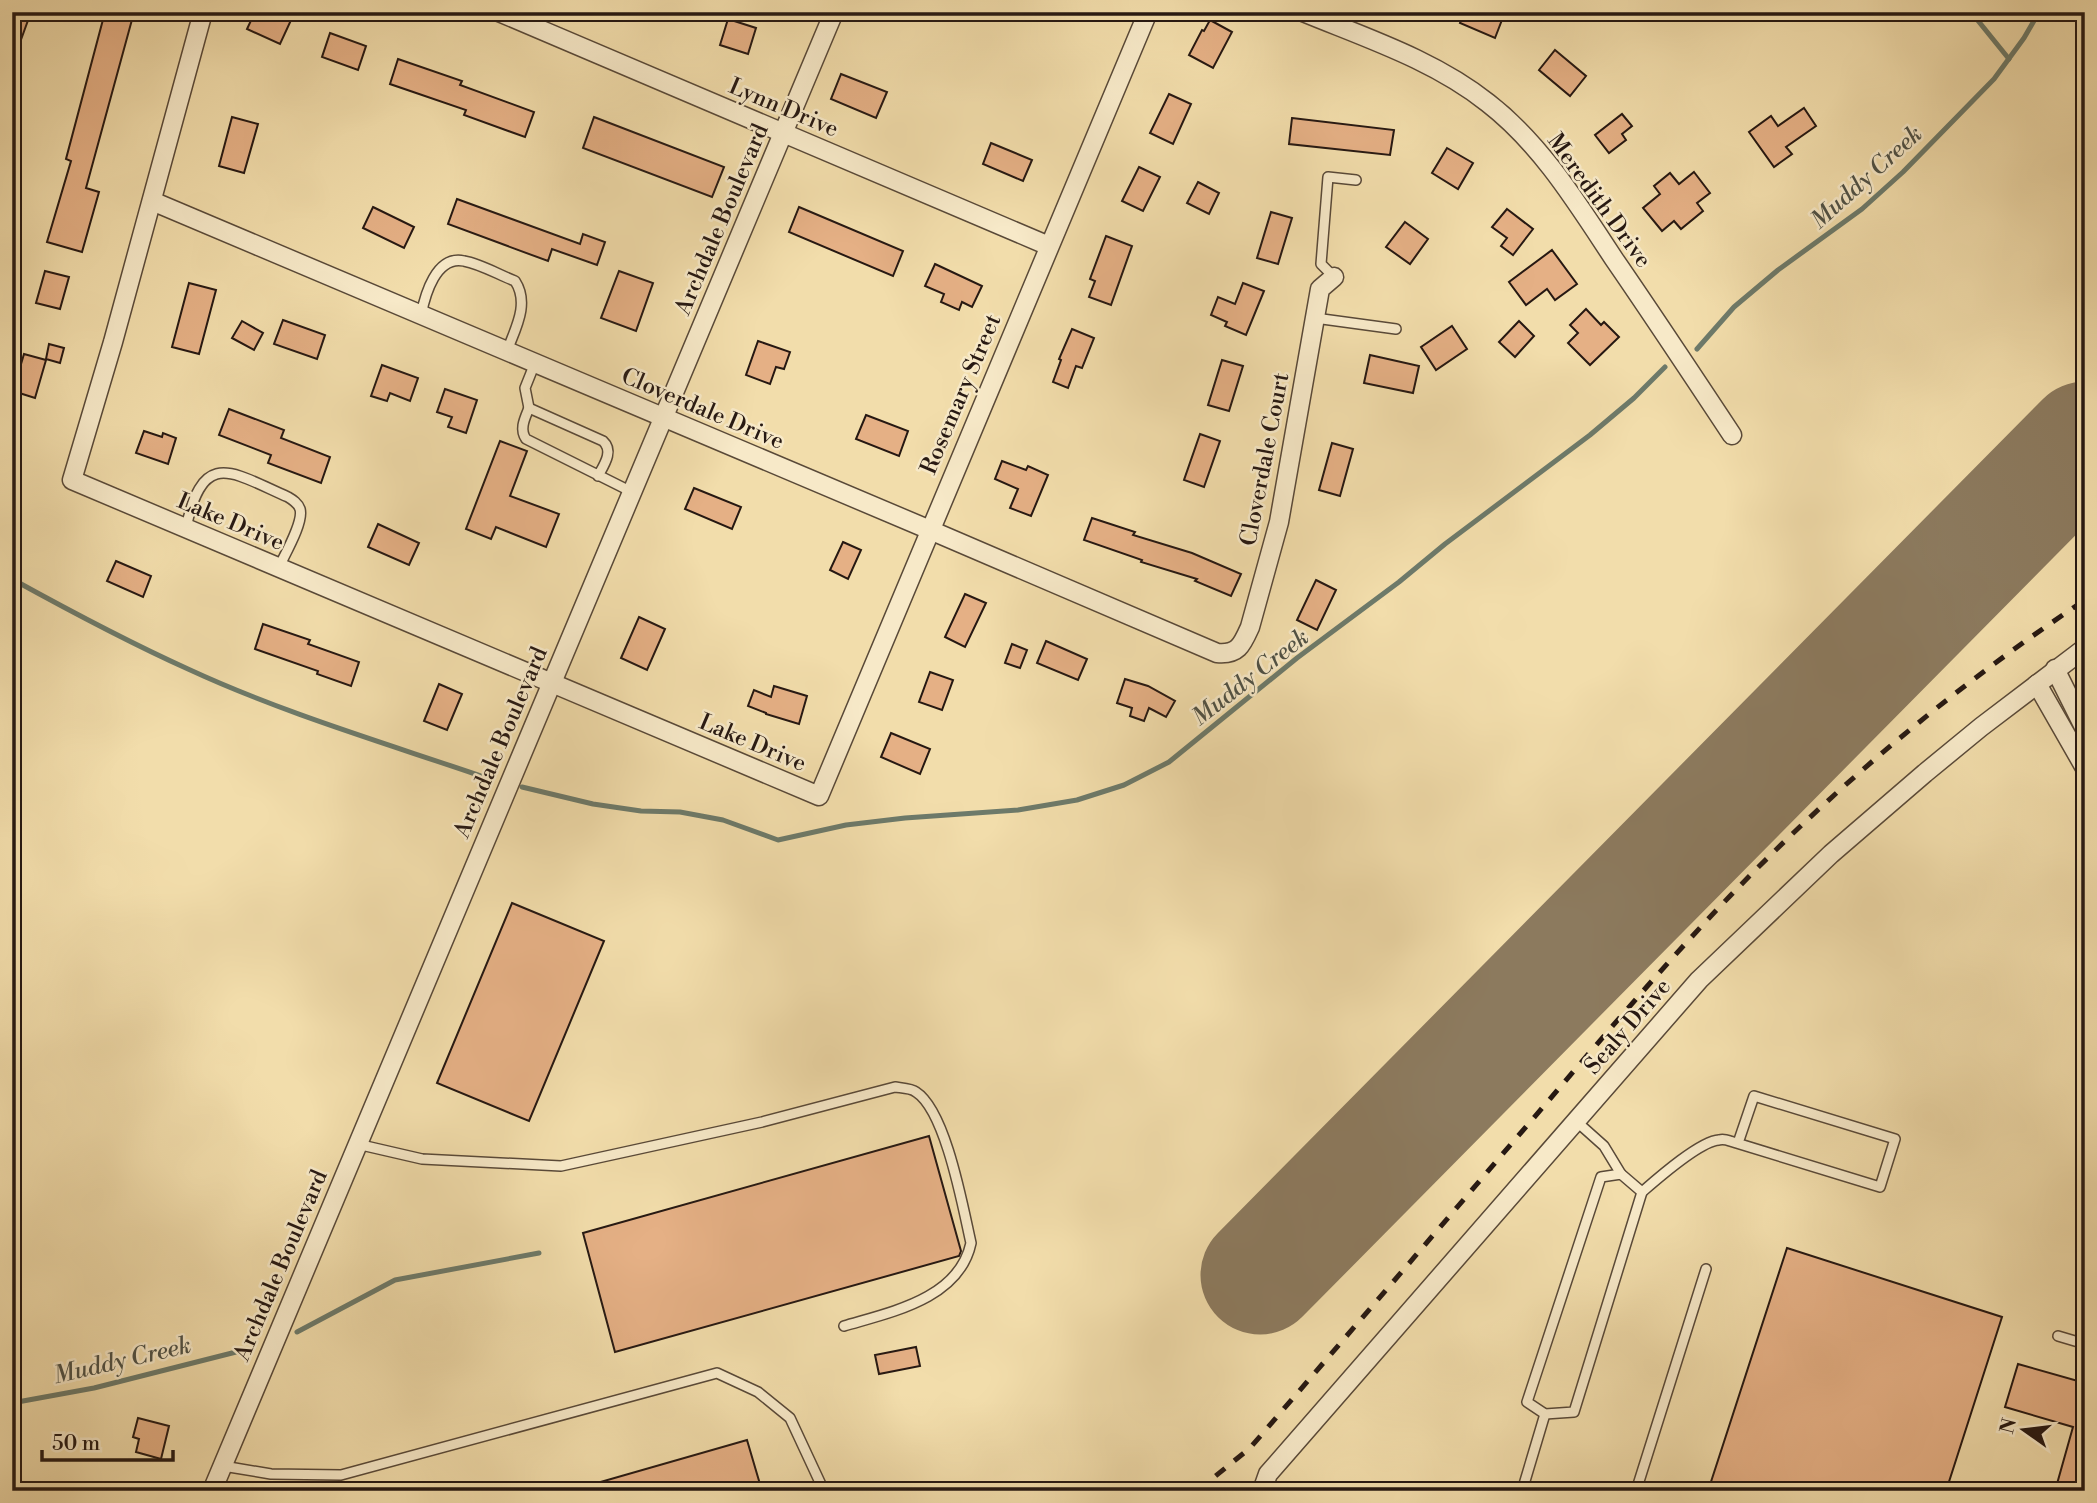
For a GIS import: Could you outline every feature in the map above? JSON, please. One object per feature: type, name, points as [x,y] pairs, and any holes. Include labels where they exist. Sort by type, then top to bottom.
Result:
[{"type":"street","name":"Lake Drive","points":[[203,12],[113,342],[72,480],[819,796]]},
{"type":"street","name":"Lynn Drive","points":[[499,12],[1049,246]]},
{"type":"street","name":"Archdale Boulevard","points":[[212,1491],[834,12]]},
{"type":"street","name":"Rosemary Street","points":[[819,796],[1148,12]]},
{"type":"street","name":"Meredith Drive","points":[[1303,12],[1421,61],[1489,103],[1514,126],[1545,158],[1565,186],[1732,435]]},
{"type":"street","name":"Cloverdale Drive","points":[[152,201],[1217,653],[1236,651]]},
{"type":"street","name":"Cloverdale Court","points":[[1236,651],[1250,627],[1279,522],[1320,289],[1334,277]]},
{"type":"street","name":"Sealy Drive","points":[[1262,1491],[1268,1474],[1699,980],[1822,863],[1925,773],[2085,648]]},
{"type":"street","points":[[2055,669],[2085,729]]},
{"type":"street","points":[[2037,684],[2085,768]]},
{"type":"lane","points":[[1334,277],[1321,264],[1328,177],[1356,180]]},
{"type":"lane","points":[[421,315],[433,279],[454,261],[466,261],[515,281],[522,308],[507,351]]},
{"type":"lane","points":[[1315,318],[1396,329]]},
{"type":"lane","points":[[535,363],[525,388],[528,408],[522,434],[526,439],[632,492]]},
{"type":"lane","points":[[528,408],[603,441],[609,453],[598,476]]},
{"type":"lane","points":[[186,528],[190,509],[204,481],[223,472],[233,473],[288,497],[300,508],[298,524],[279,568]]},
{"type":"lane","points":[[357,1144],[422,1159],[561,1166],[762,1122],[895,1087],[915,1090],[931,1106],[949,1152],[971,1243],[968,1258],[957,1275],[916,1304],[844,1326]]},
{"type":"lane","points":[[1621,1174],[1601,1177],[1527,1402],[1545,1414],[1574,1412],[1642,1192],[1666,1172],[1707,1143],[1719,1140],[1738,1143],[1880,1187],[1895,1139],[1754,1096],[1738,1143]]},
{"type":"lane","points":[[1576,1121],[1604,1146],[1621,1174],[1642,1192]]},
{"type":"lane","points":[[1636,1491],[1706,1269]]},
{"type":"lane","points":[[2058,1336],[2085,1344]]},
{"type":"lane","points":[[222,1466],[271,1474],[341,1475],[717,1373],[758,1392],[790,1418],[824,1491]]},
{"type":"lane","points":[[1522,1491],[1545,1414]]},
{"type":"building","points":[[12,12],[31,12],[14,59],[12,59]]},
{"type":"building","points":[[105,12],[120,12],[133,16],[86,188],[99,192],[82,252],[47,242],[71,161],[66,159]]},
{"type":"building","points":[[255,12],[279,12],[292,18],[280,44],[247,29]]},
{"type":"building","points":[[1464,12],[1505,12],[1495,38],[1460,23]]},
{"type":"building","points":[[728,19],[756,28],[748,54],[720,45]]},
{"type":"building","points":[[1210,20],[1232,32],[1213,68],[1189,55]]},
{"type":"building","points":[[330,33],[366,46],[358,70],[322,57]]},
{"type":"building","points":[[1555,50],[1586,76],[1570,96],[1539,70]]},
{"type":"building","points":[[398,59],[462,81],[460,85],[534,112],[525,137],[464,115],[466,110],[390,84]]},
{"type":"building","points":[[841,74],[887,92],[876,118],[831,99]]},
{"type":"building","points":[[1169,94],[1191,104],[1173,144],[1150,133]]},
{"type":"building","points":[[1804,108],[1816,126],[1786,147],[1792,154],[1774,167],[1749,132],[1771,116],[1778,126]]},
{"type":"building","points":[[1622,114],[1632,126],[1622,134],[1626,140],[1609,153],[1595,135]]},
{"type":"building","points":[[232,117],[258,124],[244,173],[219,166]]},
{"type":"building","points":[[594,117],[724,167],[712,197],[583,148]]},
{"type":"building","points":[[1292,118],[1394,130],[1390,155],[1289,144]]},
{"type":"building","points":[[991,143],[1032,160],[1023,181],[983,164]]},
{"type":"building","points":[[1447,148],[1473,163],[1458,189],[1432,173]]},
{"type":"building","points":[[1139,167],[1160,177],[1143,211],[1122,201]]},
{"type":"building","points":[[1694,172],[1710,193],[1697,203],[1703,211],[1681,229],[1674,221],[1662,231],[1643,208],[1660,194],[1654,186],[1670,173],[1679,184]]},
{"type":"building","points":[[1198,182],[1219,193],[1209,214],[1187,203]]},
{"type":"building","points":[[457,199],[580,244],[583,234],[605,242],[597,265],[552,249],[548,261],[448,224]]},
{"type":"building","points":[[373,207],[414,227],[404,248],[363,228]]},
{"type":"building","points":[[799,207],[903,251],[893,276],[789,232]]},
{"type":"building","points":[[1507,209],[1533,229],[1513,255],[1501,246],[1507,238],[1492,227]]},
{"type":"building","points":[[1271,212],[1292,218],[1278,264],[1257,258]]},
{"type":"building","points":[[1405,222],[1428,239],[1410,264],[1386,247]]},
{"type":"building","points":[[1106,236],[1132,246],[1111,305],[1089,297],[1095,281],[1090,279]]},
{"type":"building","points":[[1552,250],[1577,284],[1555,300],[1547,289],[1526,305],[1509,282]]},
{"type":"building","points":[[935,264],[982,286],[972,307],[962,302],[959,310],[941,302],[944,294],[925,286]]},
{"type":"building","points":[[45,271],[69,277],[60,309],[36,303]]},
{"type":"building","points":[[619,271],[653,283],[636,331],[601,318]]},
{"type":"building","points":[[189,283],[216,290],[199,354],[172,347]]},
{"type":"building","points":[[1243,283],[1264,291],[1246,335],[1225,326],[1227,322],[1211,315],[1218,297],[1235,304]]},
{"type":"building","points":[[1586,309],[1601,325],[1604,322],[1619,337],[1590,365],[1568,343],[1578,333],[1570,325]]},
{"type":"building","points":[[283,320],[325,335],[317,359],[274,344]]},
{"type":"building","points":[[242,321],[263,333],[254,350],[232,338]]},
{"type":"building","points":[[1519,321],[1534,336],[1515,357],[1499,342]]},
{"type":"building","points":[[1452,326],[1467,349],[1436,370],[1421,347]]},
{"type":"building","points":[[1072,329],[1094,338],[1082,368],[1076,366],[1068,388],[1053,382],[1061,360],[1059,359]]},
{"type":"building","points":[[758,341],[790,352],[784,369],[776,367],[770,384],[746,375]]},
{"type":"building","points":[[49,344],[64,348],[60,363],[46,359]]},
{"type":"building","points":[[24,354],[46,360],[35,398],[13,391]]},
{"type":"building","points":[[1370,355],[1419,366],[1413,393],[1364,383]]},
{"type":"building","points":[[1222,360],[1243,366],[1229,411],[1208,405]]},
{"type":"building","points":[[382,365],[418,378],[410,401],[390,393],[387,401],[371,396]]},
{"type":"building","points":[[445,389],[477,400],[466,433],[448,427],[452,417],[437,412]]},
{"type":"building","points":[[229,409],[284,430],[281,438],[330,457],[321,483],[268,463],[271,455],[219,435]]},
{"type":"building","points":[[866,415],[908,431],[899,456],[856,439]]},
{"type":"building","points":[[144,431],[162,437],[163,433],[176,438],[168,464],[136,453]]},
{"type":"building","points":[[1200,434],[1220,441],[1204,487],[1184,480]]},
{"type":"building","points":[[500,441],[527,451],[510,496],[559,514],[546,547],[496,527],[491,539],[466,529]]},
{"type":"building","points":[[1332,443],[1353,449],[1340,496],[1319,490]]},
{"type":"building","points":[[1002,461],[1026,470],[1028,466],[1048,475],[1031,516],[1010,508],[1018,489],[995,479]]},
{"type":"building","points":[[694,488],[741,507],[732,529],[685,509]]},
{"type":"building","points":[[1092,518],[1135,532],[1133,535],[1192,553],[1241,574],[1231,596],[1195,581],[1197,579],[1141,562],[1142,560],[1084,540]]},
{"type":"building","points":[[378,524],[419,543],[409,565],[368,547]]},
{"type":"building","points":[[843,542],[861,550],[848,579],[830,570]]},
{"type":"building","points":[[116,561],[151,576],[143,597],[107,581]]},
{"type":"building","points":[[1316,580],[1336,590],[1317,630],[1297,620]]},
{"type":"building","points":[[965,594],[986,603],[965,647],[945,637]]},
{"type":"building","points":[[639,617],[665,629],[647,670],[621,658]]},
{"type":"building","points":[[263,624],[310,640],[308,644],[359,662],[351,686],[317,674],[318,671],[255,649]]},
{"type":"building","points":[[1046,641],[1087,659],[1078,680],[1037,663]]},
{"type":"building","points":[[1012,644],[1027,650],[1020,668],[1005,663]]},
{"type":"building","points":[[930,672],[953,680],[942,710],[919,702]]},
{"type":"building","points":[[1125,679],[1148,686],[1175,701],[1166,717],[1149,708],[1144,721],[1130,716],[1132,708],[1117,703]]},
{"type":"building","points":[[439,684],[462,694],[447,730],[424,721]]},
{"type":"building","points":[[774,686],[807,696],[799,724],[748,706],[754,690],[771,697]]},
{"type":"building","points":[[891,733],[930,749],[920,774],[881,757]]},
{"type":"building","points":[[512,903],[604,941],[529,1121],[437,1083]]},
{"type":"building","points":[[929,1136],[961,1251],[959,1256],[615,1352],[583,1233]]},
{"type":"building","points":[[1787,1248],[2002,1317],[1946,1491],[1708,1491]]},
{"type":"building","points":[[916,1347],[920,1366],[879,1374],[875,1355]]},
{"type":"building","points":[[2018,1364],[2085,1383],[2085,1491],[2055,1491],[2073,1427],[2005,1407]]},
{"type":"building","points":[[138,1418],[169,1426],[161,1459],[136,1452],[139,1439],[133,1437]]},
{"type":"building","points":[[747,1440],[762,1491],[583,1491],[583,1487]]},
{"type":"waterway","points":[[1971,12],[2009,59]]},
{"type":"waterway","name":"Muddy Creek","points":[[1697,349],[1734,307],[1778,270],[1862,209],[1903,172],[1994,79],[2039,12]]},
{"type":"waterway","name":"Muddy Creek","points":[[522,787],[593,804],[641,811],[680,812],[723,820],[778,840],[846,825],[1018,810],[1077,800],[1124,785],[1169,762],[1297,658],[1590,435],[1634,398],[1665,367]]},
{"type":"waterway","points":[[12,579],[121,637],[224,685],[334,727],[484,777]]},
{"type":"waterway","name":"Muddy Creek","points":[[297,1332],[395,1280],[539,1253]]},
{"type":"waterway","name":"Muddy Creek","points":[[12,1403],[94,1388],[240,1351]]},
{"type":"runway","points":[[1260,1275],[2085,441]]},
{"type":"railway","points":[[1197,1491],[1250,1448],[1647,987],[1730,896],[1813,815],[1900,738],[1991,666],[2085,600]]}]
